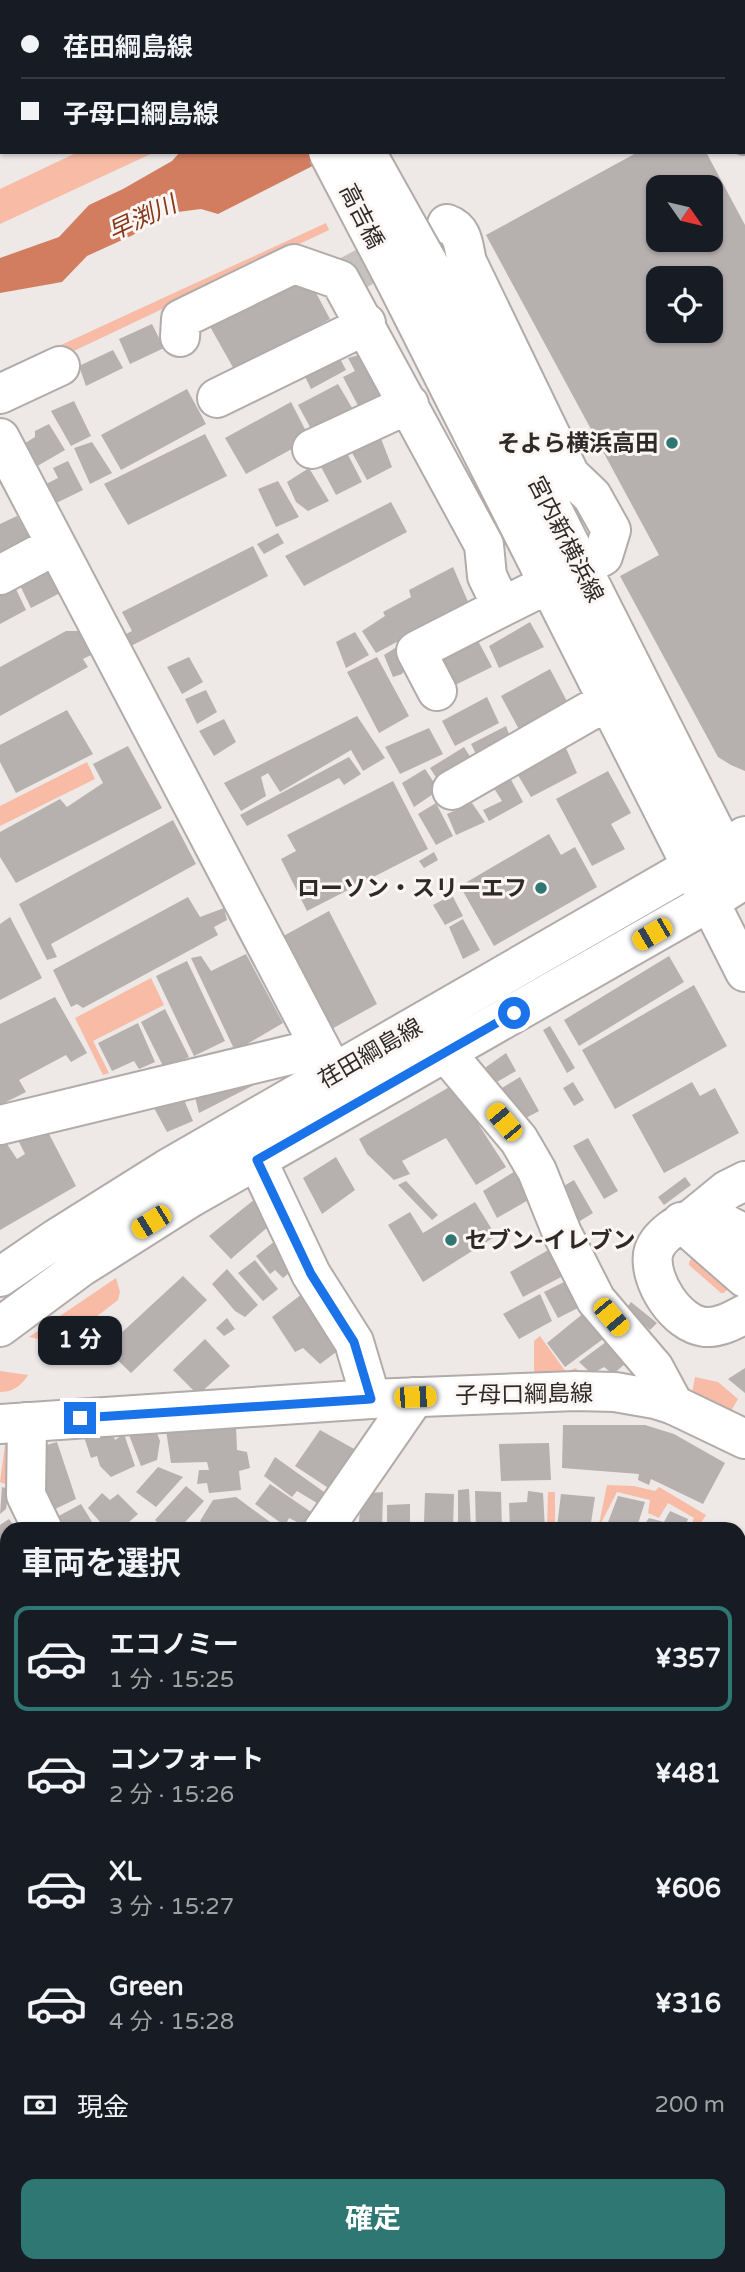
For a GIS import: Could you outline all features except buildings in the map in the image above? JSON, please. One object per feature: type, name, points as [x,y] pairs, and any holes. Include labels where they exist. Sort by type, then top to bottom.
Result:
[{"type":"street","name":"高吉橋","points":[[329,154],[411,271]]},
{"type":"street","name":"宮内新横浜線","points":[[367,154],[411,271],[564,576],[719,850],[709,902],[745,972]]},
{"type":"street","points":[[437,691],[416,651],[603,556],[611,530],[592,496],[570,475],[467,262],[462,236],[455,226],[447,223]]},
{"type":"street","points":[[180,337],[181,319],[295,264],[340,280],[366,323],[484,545],[487,576],[502,607]]},
{"type":"street","points":[[217,398],[366,323]]},
{"type":"street","points":[[0,394],[60,366]]},
{"type":"street","points":[[312,449],[409,404]]},
{"type":"street","points":[[0,438],[326,1061],[0,1125]]},
{"type":"street","points":[[0,575],[56,545]]},
{"type":"street","name":"宮内新横浜線","points":[[564,576],[607,701],[743,884]]},
{"type":"street","points":[[452,790],[607,701]]},
{"type":"street","name":"荏田綱島線","points":[[0,1278],[326,1061],[719,850]]},
{"type":"street","name":"荏田綱島線","points":[[0,1327],[81,1267],[190,1198],[743,884]]},
{"type":"street","points":[[446,1053],[519,1140],[537,1171],[562,1233],[596,1300],[654,1368],[674,1405]]},
{"type":"street","points":[[257,1160],[311,1274],[354,1342],[371,1399]]},
{"type":"street","points":[[745,1181],[727,1190],[664,1235],[653,1252],[653,1272],[660,1291],[689,1321],[703,1327],[718,1326],[745,1314]]},
{"type":"street","points":[[687,1220],[708,1217],[745,1235]]},
{"type":"street","points":[[687,1220],[745,1278]]},
{"type":"street","name":"子母口綱島線","points":[[13,1423],[371,1399],[575,1391],[615,1392],[674,1405],[745,1439]]},
{"type":"street","points":[[329,1522],[415,1397]]},
{"type":"street","points":[[13,1423],[26,1495],[39,1522]]},
{"type":"shaded area","points":[[74,154],[151,154],[0,224],[0,189]]},
{"type":"shaded area","points":[[326,223],[329,230],[0,386],[0,373]]},
{"type":"shaded area","points":[[87,762],[95,779],[0,826],[0,806]]},
{"type":"shaded area","points":[[151,978],[164,1005],[93,1041],[109,1073],[103,1075],[75,1018]]},
{"type":"shaded area","points":[[697,1252],[732,1284],[724,1293],[689,1265]]},
{"type":"shaded area","points":[[116,1278],[120,1292],[118,1300],[61,1344],[29,1337]]},
{"type":"shaded area","points":[[540,1336],[566,1372],[576,1368],[581,1376],[534,1372],[534,1341]]},
{"type":"shaded area","points":[[0,1371],[28,1375],[16,1388],[0,1392]]},
{"type":"shaded area","points":[[695,1377],[718,1382],[738,1399],[731,1411],[692,1393]]},
{"type":"shaded area","points":[[5,1445],[15,1446],[11,1486],[0,1482]]},
{"type":"shaded area","points":[[607,1485],[634,1486],[655,1491],[659,1487],[706,1515],[702,1522],[693,1522],[694,1518],[668,1503],[659,1518],[648,1513],[650,1500],[617,1492],[599,1522]]},
{"type":"shaded area","points":[[548,1492],[555,1492],[555,1522],[547,1522]]},
{"type":"water","name":"早渕川","points":[[178,154],[336,154],[218,214],[201,209],[162,214],[133,235],[87,256],[62,282],[0,293],[0,258],[59,237],[89,205],[172,161]]},
{"type":"tunnel","points":[[340,280],[411,242]]},
{"type":"place","name":"そよら横浜高田","points":[[672,443]]},
{"type":"place","name":"ローソン・スリーエフ","points":[[541,888]]},
{"type":"place","name":"セブン-イレブン","points":[[451,1240]]},
{"type":"route","points":[[80,1418],[371,1399],[354,1342],[311,1274],[257,1160],[514,1013]]}]
